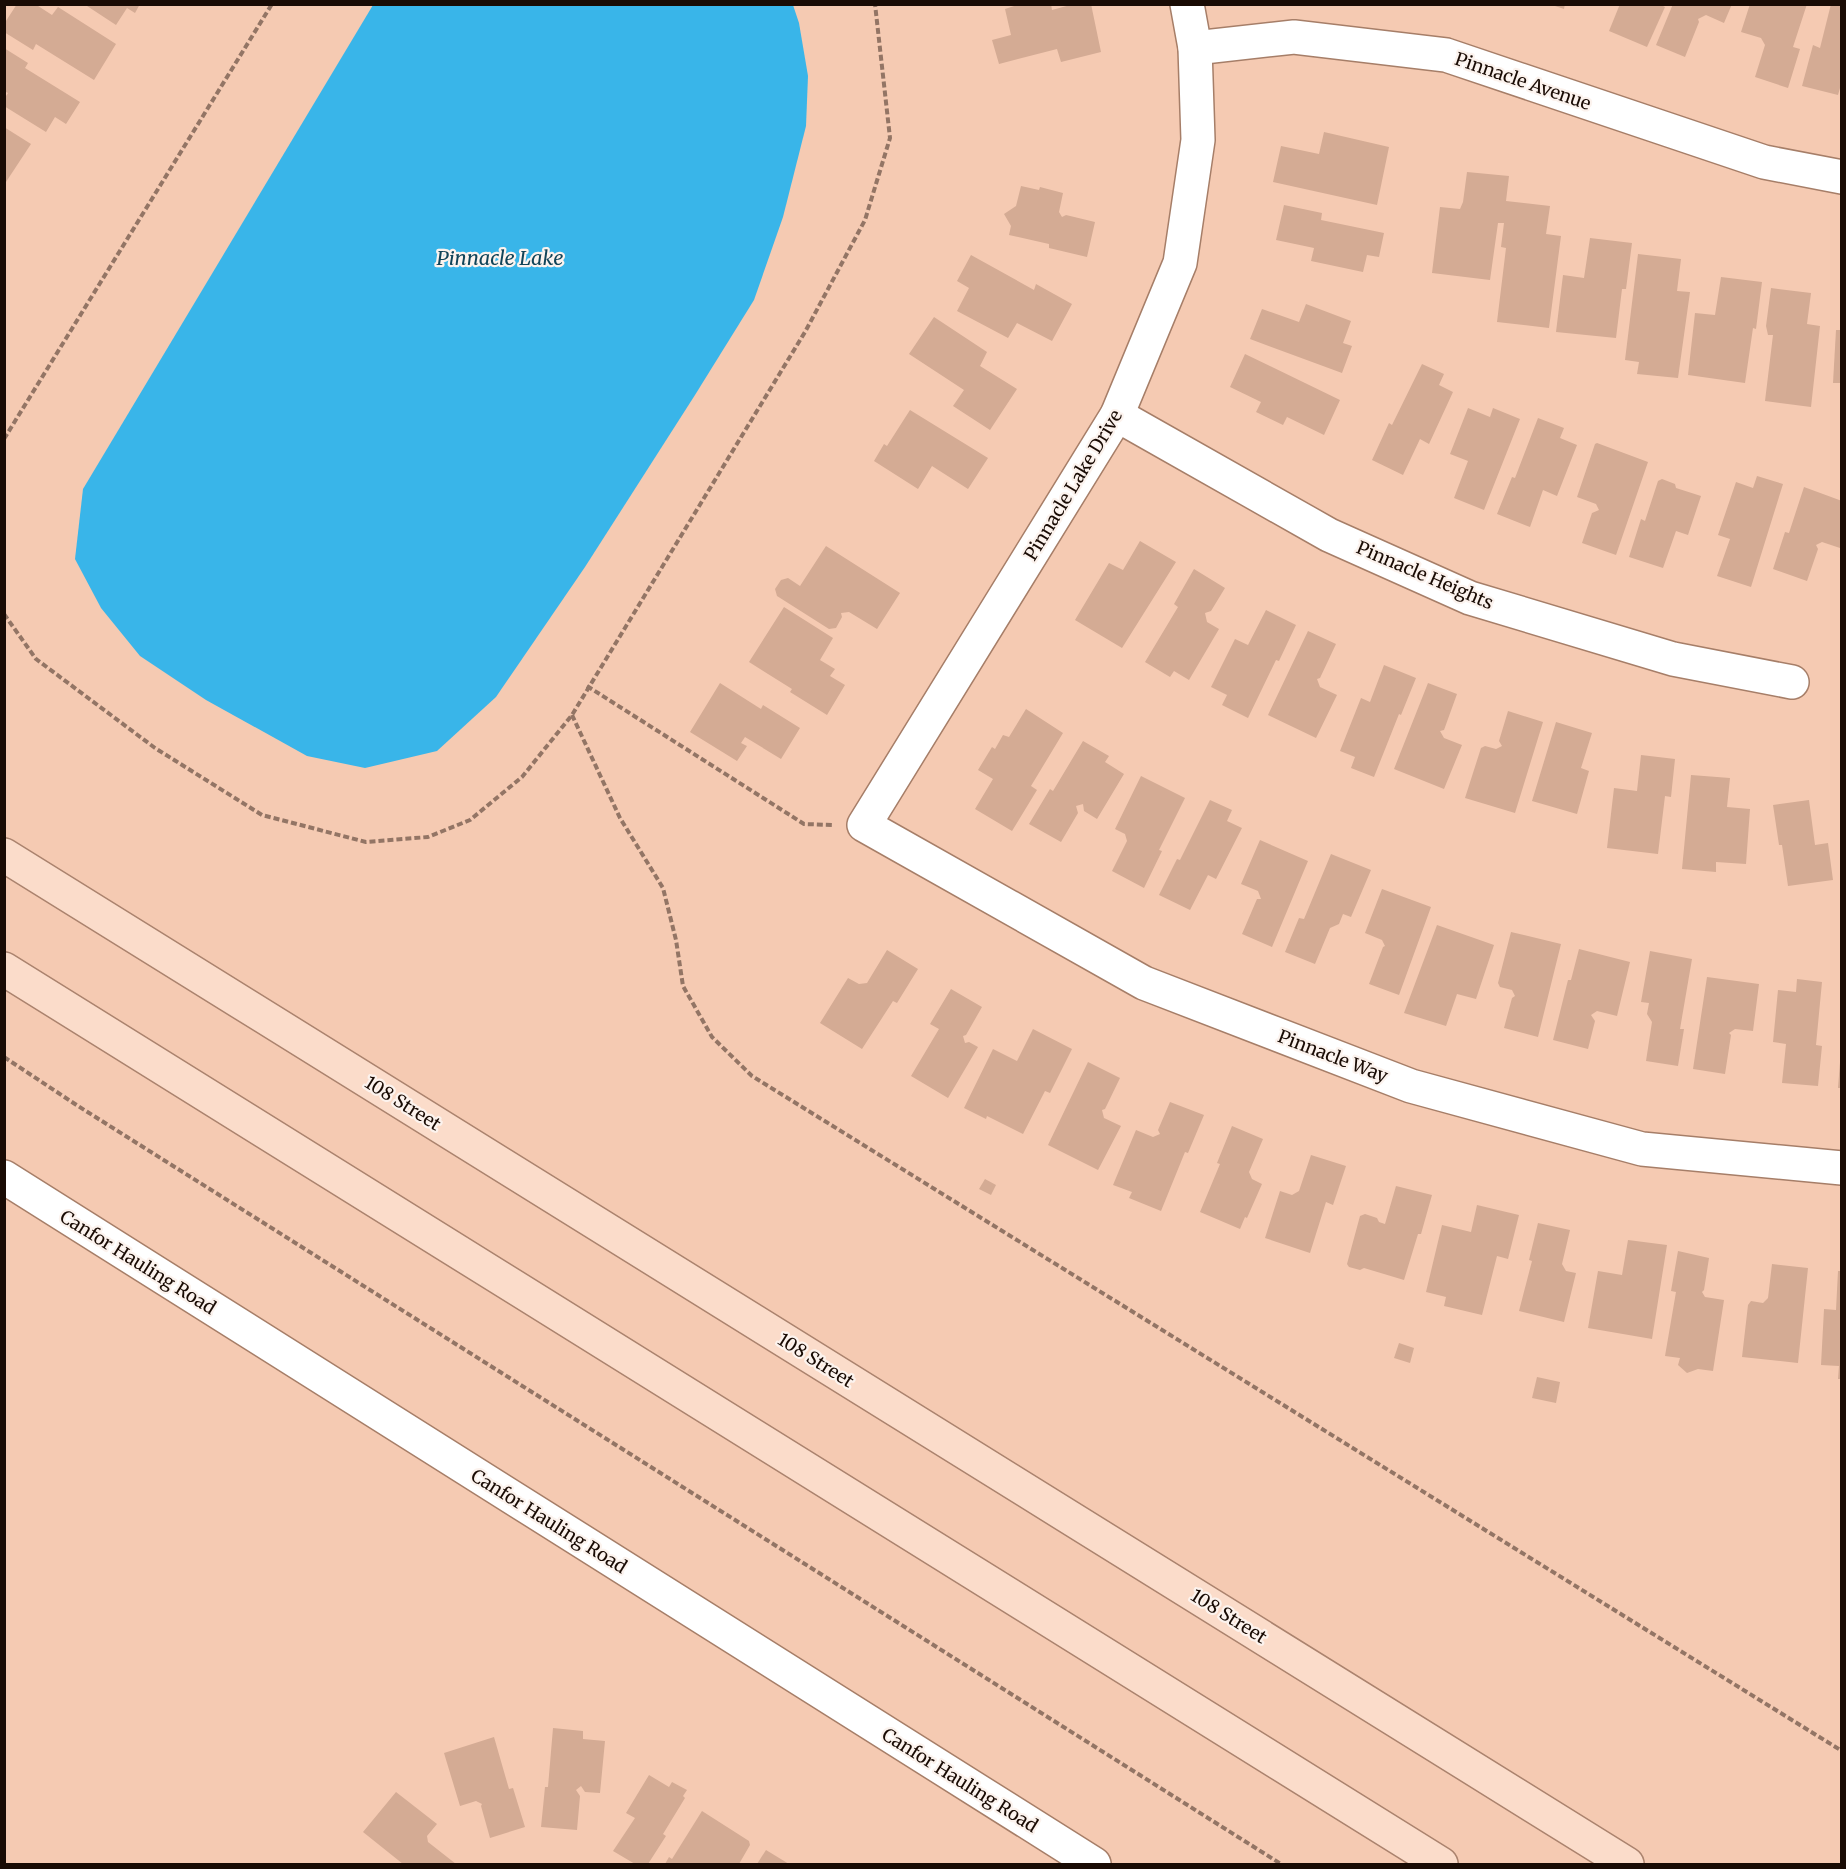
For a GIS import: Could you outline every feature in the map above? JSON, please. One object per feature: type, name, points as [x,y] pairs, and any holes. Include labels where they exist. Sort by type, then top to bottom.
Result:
[{"type":"main road","name":"108 Street","points":[[4,855],[1627,1864]]},
{"type":"main road","points":[[4,969],[1441,1864]]},
{"type":"street","name":"Pinnacle Lake Drive","points":[[864,825],[1117,415],[1180,262],[1198,140],[1196,48],[1187,4]]},
{"type":"street","name":"Pinnacle Avenue","points":[[1196,48],[1294,37],[1446,55],[1764,162],[1842,177]]},
{"type":"street","name":"Pinnacle Heights","points":[[1117,415],[1329,535],[1470,598],[1673,659],[1792,682]]},
{"type":"street","name":"Pinnacle Way","points":[[864,825],[1144,983],[1411,1086],[1642,1149],[1842,1168]]},
{"type":"street","name":"Canfor Hauling Road","points":[[4,1177],[1094,1864]]},
{"type":"path","points":[[4,439],[272,4]]},
{"type":"path","points":[[4,614],[36,659],[154,748],[262,815],[366,842],[428,837],[470,820],[522,777],[572,715],[587,686],[805,332],[865,220],[890,138],[875,4]]},
{"type":"path","points":[[587,686],[804,824],[864,825]]},
{"type":"path","points":[[572,715],[620,818],[663,888],[676,940],[683,986],[712,1037],[753,1076],[1842,1750]]},
{"type":"path","points":[[4,1057],[78,1106],[1281,1864]]},
{"type":"water","name":"Pinnacle Lake","points":[[373,5],[793,5],[799,23],[808,76],[806,126],[783,217],[754,300],[585,567],[496,697],[437,751],[365,768],[307,756],[206,700],[140,656],[101,608],[75,559],[83,489]]},
{"type":"building","points":[[17,4],[35,4],[52,15],[58,7],[116,44],[94,80],[36,44],[33,50],[4,32],[4,24]]},
{"type":"building","points":[[84,4],[140,4],[135,13],[127,8],[116,25]]},
{"type":"building","points":[[1020,4],[1051,4],[1052,10],[1074,4],[1091,4],[1101,52],[1061,62],[1057,49],[999,64],[992,40],[1011,35],[1005,9]]},
{"type":"building","points":[[1549,4],[1565,4],[1564,9]]},
{"type":"building","points":[[1620,4],[1659,4],[1665,7],[1647,47],[1609,31]]},
{"type":"building","points":[[1673,4],[1732,4],[1724,23],[1706,15],[1698,19],[1699,22],[1685,57],[1656,45]]},
{"type":"building","points":[[1750,4],[1807,4],[1793,47],[1800,49],[1788,88],[1755,77],[1765,45],[1761,38],[1741,32]]},
{"type":"building","points":[[1831,4],[1842,4],[1842,81],[1838,95],[1802,86],[1813,45],[1820,48]]},
{"type":"building","points":[[4,48],[28,63],[25,68],[80,102],[66,124],[55,117],[46,132],[4,106],[4,99],[8,93],[4,91]]},
{"type":"building","points":[[4,127],[31,144],[4,185]]},
{"type":"building","points":[[1324,132],[1389,147],[1377,205],[1273,182],[1281,146],[1319,154]]},
{"type":"building","points":[[1467,172],[1509,176],[1506,201],[1550,206],[1546,234],[1561,236],[1549,328],[1497,322],[1506,248],[1501,247],[1504,223],[1498,223],[1490,280],[1432,273],[1440,207],[1460,209]]},
{"type":"building","points":[[1021,186],[1039,190],[1040,187],[1063,193],[1059,212],[1062,217],[1066,215],[1095,222],[1087,257],[1049,248],[1049,244],[1009,235],[1011,226],[1004,214],[1016,206]]},
{"type":"building","points":[[1284,205],[1322,213],[1321,220],[1384,233],[1379,257],[1367,255],[1363,272],[1311,261],[1314,248],[1276,240]]},
{"type":"building","points":[[1590,238],[1632,243],[1626,289],[1622,289],[1616,338],[1556,332],[1563,275],[1584,278]]},
{"type":"building","points":[[1638,254],[1681,259],[1677,291],[1690,292],[1678,378],[1637,374],[1639,362],[1625,360]]},
{"type":"building","points":[[971,255],[1034,290],[1036,284],[1072,304],[1052,341],[1017,323],[1008,338],[957,311],[969,288],[957,281]]},
{"type":"building","points":[[1721,277],[1762,282],[1756,329],[1753,328],[1745,383],[1688,375],[1695,313],[1715,315]]},
{"type":"building","points":[[1771,288],[1811,293],[1807,324],[1820,326],[1811,407],[1765,401],[1773,335],[1768,335],[1766,326]]},
{"type":"building","points":[[1306,304],[1351,321],[1343,343],[1352,346],[1342,373],[1250,339],[1262,309],[1299,322]]},
{"type":"building","points":[[934,317],[987,352],[980,366],[1017,389],[990,430],[953,406],[964,390],[909,354]]},
{"type":"building","points":[[1836,330],[1842,330],[1842,383],[1833,383]]},
{"type":"building","points":[[1245,354],[1340,400],[1324,435],[1287,417],[1283,425],[1256,412],[1261,402],[1230,387]]},
{"type":"building","points":[[1422,364],[1444,374],[1439,385],[1453,392],[1429,444],[1420,439],[1403,475],[1372,460],[1389,423],[1392,425]]},
{"type":"building","points":[[1468,408],[1490,417],[1493,408],[1520,419],[1484,510],[1454,498],[1468,461],[1450,454]]},
{"type":"building","points":[[910,410],[988,458],[968,489],[932,466],[918,489],[874,461],[884,444],[887,446]]},
{"type":"building","points":[[1538,418],[1564,428],[1560,438],[1577,445],[1557,496],[1543,490],[1530,527],[1497,514],[1512,477],[1515,478]]},
{"type":"building","points":[[1597,443],[1648,462],[1616,555],[1582,543],[1592,513],[1599,510],[1596,504],[1577,497]]},
{"type":"building","points":[[1757,476],[1783,484],[1751,587],[1717,576],[1730,539],[1718,535],[1736,482],[1753,488]]},
{"type":"building","points":[[1662,479],[1675,484],[1676,488],[1701,496],[1688,535],[1676,531],[1663,568],[1629,557],[1641,519],[1645,521],[1658,481]]},
{"type":"building","points":[[1804,487],[1842,501],[1840,548],[1822,542],[1816,545],[1818,549],[1807,581],[1773,569],[1785,532],[1789,533]]},
{"type":"building","points":[[1140,541],[1176,562],[1122,648],[1075,620],[1109,563],[1123,570]]},
{"type":"building","points":[[826,546],[900,593],[877,629],[849,612],[841,613],[842,617],[836,628],[829,629],[777,596],[775,589],[781,580],[788,578],[800,586]]},
{"type":"building","points":[[1194,569],[1225,588],[1211,611],[1205,613],[1207,622],[1219,629],[1189,680],[1174,671],[1170,677],[1145,662],[1178,607],[1174,604]]},
{"type":"building","points":[[784,607],[833,638],[820,660],[835,669],[830,676],[845,685],[827,715],[790,692],[792,689],[749,662]]},
{"type":"building","points":[[1266,610],[1296,625],[1248,718],[1222,705],[1227,695],[1211,687],[1235,639],[1248,645]]},
{"type":"building","points":[[1308,631],[1336,644],[1320,678],[1317,679],[1320,687],[1337,695],[1316,738],[1268,715]]},
{"type":"building","points":[[1384,665],[1416,678],[1374,777],[1351,768],[1355,757],[1340,751],[1361,698],[1370,702]]},
{"type":"building","points":[[720,683],[761,709],[763,705],[800,728],[781,759],[745,737],[741,743],[747,746],[737,761],[690,732]]},
{"type":"building","points":[[1428,683],[1457,694],[1444,730],[1440,731],[1444,738],[1462,745],[1444,789],[1394,769]]},
{"type":"building","points":[[1026,709],[1063,733],[1031,786],[1037,790],[1012,831],[975,809],[993,779],[978,770],[992,747],[995,749],[1003,735],[1009,737]]},
{"type":"building","points":[[1508,711],[1543,722],[1515,813],[1465,798],[1481,748],[1485,746],[1496,749],[1502,746],[1499,741]]},
{"type":"building","points":[[1556,722],[1592,733],[1581,768],[1589,771],[1577,814],[1532,801]]},
{"type":"building","points":[[1083,741],[1109,756],[1105,762],[1124,774],[1097,819],[1084,811],[1083,804],[1076,806],[1078,813],[1061,842],[1029,824],[1050,789],[1053,791]]},
{"type":"building","points":[[1641,755],[1675,759],[1671,797],[1665,796],[1658,854],[1607,848],[1614,788],[1637,791]]},
{"type":"building","points":[[1691,775],[1730,778],[1727,807],[1750,809],[1746,864],[1716,862],[1716,872],[1682,869]]},
{"type":"building","points":[[1141,776],[1185,798],[1159,850],[1162,851],[1144,888],[1112,871],[1127,841],[1125,834],[1115,829]]},
{"type":"building","points":[[1210,800],[1232,810],[1227,821],[1242,828],[1216,879],[1208,875],[1190,910],[1159,895],[1177,859],[1180,860]]},
{"type":"building","points":[[1809,800],[1815,845],[1828,843],[1833,880],[1788,886],[1773,805]]},
{"type":"building","points":[[1260,840],[1308,861],[1272,947],[1242,934],[1257,899],[1261,899],[1258,891],[1241,884]]},
{"type":"building","points":[[1331,854],[1371,870],[1351,917],[1343,914],[1339,924],[1330,928],[1315,964],[1285,952],[1299,918],[1304,919]]},
{"type":"building","points":[[1382,889],[1431,907],[1399,995],[1369,984],[1385,946],[1382,940],[1365,933]]},
{"type":"building","points":[[1437,925],[1494,945],[1476,999],[1457,994],[1446,1026],[1404,1013]]},
{"type":"building","points":[[1511,932],[1561,944],[1538,1037],[1504,1028],[1512,998],[1515,996],[1512,990],[1500,987],[1498,983]]},
{"type":"building","points":[[1579,949],[1630,962],[1617,1016],[1597,1011],[1591,1015],[1595,1021],[1588,1049],[1553,1040],[1568,980],[1571,980]]},
{"type":"building","points":[[887,950],[918,969],[897,1003],[893,1001],[862,1049],[820,1023],[848,978],[859,984],[867,983]]},
{"type":"building","points":[[1650,951],[1692,959],[1680,1029],[1684,1029],[1678,1066],[1646,1061],[1652,1022],[1647,1014],[1649,1003],[1641,1002]]},
{"type":"building","points":[[1707,977],[1759,984],[1753,1031],[1735,1029],[1729,1033],[1731,1035],[1725,1074],[1693,1069]]},
{"type":"building","points":[[1797,979],[1822,982],[1816,1045],[1822,1046],[1818,1086],[1782,1083],[1786,1044],[1773,1042],[1778,990],[1796,992]]},
{"type":"building","points":[[951,989],[982,1007],[966,1035],[963,1036],[965,1043],[969,1042],[978,1047],[948,1098],[911,1076],[939,1029],[930,1024]]},
{"type":"building","points":[[1033,1029],[1072,1049],[1050,1093],[1045,1091],[1023,1134],[987,1116],[986,1119],[964,1108],[993,1049],[1017,1061]]},
{"type":"building","points":[[1088,1062],[1120,1078],[1105,1109],[1102,1110],[1104,1118],[1121,1126],[1098,1170],[1048,1145]]},
{"type":"building","points":[[1840,1062],[1842,1062],[1842,1088],[1838,1088]]},
{"type":"building","points":[[1170,1102],[1204,1115],[1188,1153],[1185,1152],[1161,1211],[1129,1198],[1132,1192],[1113,1185],[1136,1130],[1153,1137],[1160,1134],[1158,1130]]},
{"type":"building","points":[[1232,1126],[1263,1139],[1249,1172],[1252,1179],[1262,1184],[1240,1229],[1200,1212],[1220,1164],[1217,1163]]},
{"type":"building","points":[[1311,1155],[1346,1166],[1333,1205],[1326,1202],[1310,1253],[1265,1238],[1280,1191],[1292,1195],[1299,1191]]},
{"type":"building","points":[[985,1179],[996,1185],[991,1195],[979,1189]]},
{"type":"building","points":[[1396,1186],[1432,1195],[1404,1280],[1364,1268],[1360,1270],[1349,1267],[1347,1264],[1360,1216],[1365,1214],[1385,1224]]},
{"type":"building","points":[[1477,1205],[1519,1215],[1508,1259],[1497,1256],[1482,1315],[1444,1306],[1446,1297],[1426,1292],[1442,1225],[1471,1232]]},
{"type":"building","points":[[1538,1223],[1570,1230],[1562,1264],[1566,1271],[1576,1273],[1564,1322],[1519,1311],[1532,1261],[1529,1260]]},
{"type":"building","points":[[1628,1240],[1667,1245],[1652,1339],[1588,1328],[1598,1271],[1622,1275]]},
{"type":"building","points":[[1678,1251],[1709,1258],[1702,1292],[1705,1297],[1724,1300],[1713,1371],[1698,1369],[1687,1373],[1678,1365],[1680,1358],[1665,1356],[1676,1292],[1671,1291]]},
{"type":"building","points":[[1772,1264],[1808,1268],[1798,1363],[1742,1357],[1748,1305],[1751,1301],[1763,1303],[1768,1298]]},
{"type":"building","points":[[1838,1271],[1842,1271],[1842,1379],[1838,1379],[1839,1366],[1821,1365],[1824,1309],[1836,1310]]},
{"type":"building","points":[[1399,1343],[1414,1348],[1410,1363],[1394,1358]]},
{"type":"building","points":[[1537,1377],[1560,1382],[1556,1403],[1532,1398]]},
{"type":"building","points":[[553,1728],[583,1731],[583,1739],[605,1741],[600,1793],[585,1792],[581,1786],[576,1790],[580,1796],[577,1830],[541,1827],[545,1787],[548,1787]]},
{"type":"building","points":[[494,1737],[509,1789],[513,1788],[525,1827],[490,1838],[482,1804],[476,1801],[460,1806],[444,1753]]},
{"type":"building","points":[[649,1775],[669,1787],[672,1782],[687,1790],[683,1796],[685,1798],[663,1834],[666,1836],[648,1864],[635,1864],[613,1851],[635,1818],[626,1813]]},
{"type":"building","points":[[396,1792],[437,1824],[427,1836],[428,1842],[456,1864],[403,1864],[363,1832]]},
{"type":"building","points":[[702,1811],[749,1841],[750,1845],[739,1864],[665,1864],[669,1857],[672,1859]]},
{"type":"building","points":[[766,1850],[789,1864],[757,1864]]}]
